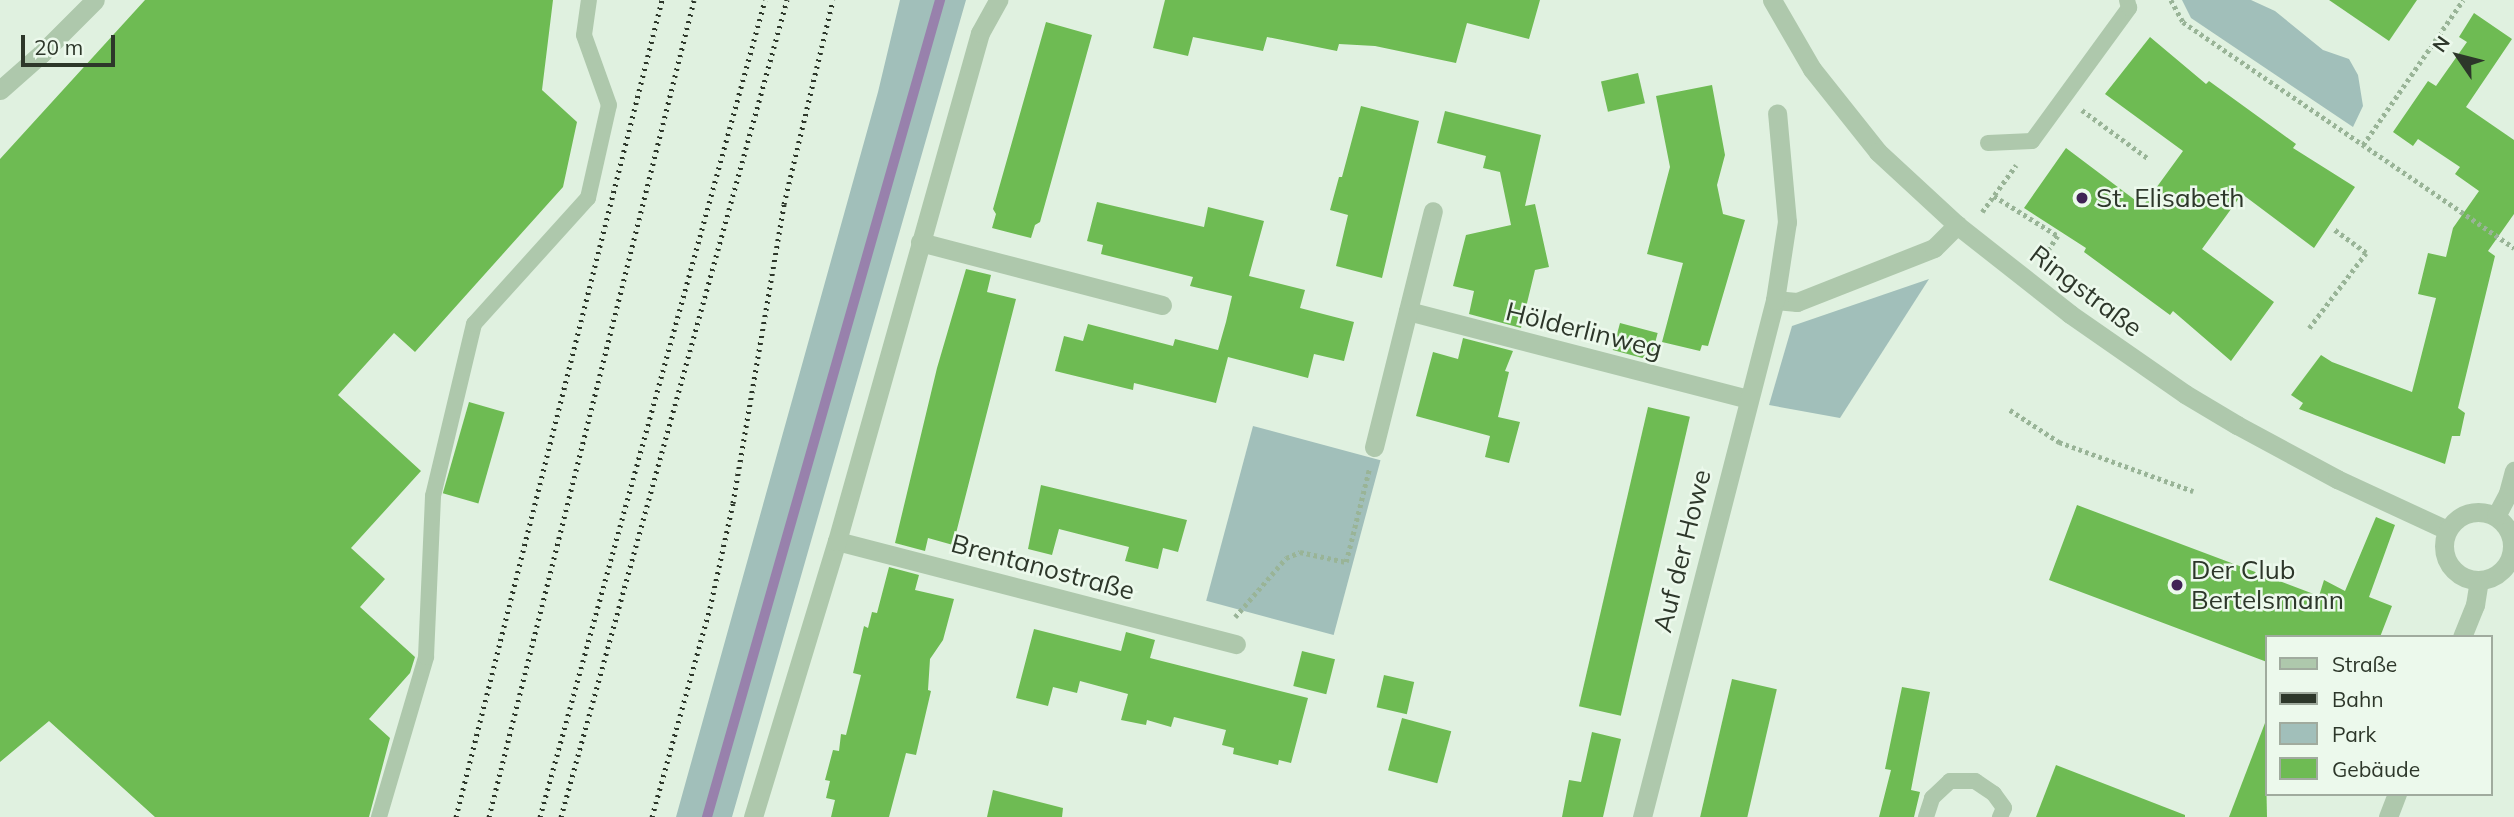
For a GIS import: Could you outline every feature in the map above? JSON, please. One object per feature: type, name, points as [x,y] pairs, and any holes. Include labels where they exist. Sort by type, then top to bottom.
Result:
[{"type":"street","points":[[0,90],[95,0]]},
{"type":"street","points":[[754,817],[837,541],[980,33],[998,0]]},
{"type":"street","name":"Ringstraße","points":[[1772,0],[1812,69],[1870,142],[1962,229],[2098,336],[2237,425],[2348,484],[2447,530]]},
{"type":"street","name":"Auf der Howe","points":[[1642,817],[1774,300],[1787,222],[1777,113]]},
{"type":"street","points":[[1374,447],[1433,211]]},
{"type":"street","points":[[1774,300],[1797,302],[1934,248],[1962,229]]},
{"type":"street","points":[[920,242],[1162,304]]},
{"type":"street","name":"Hölderlinweg","points":[[1408,311],[1748,399]]},
{"type":"street","points":[[2496,516],[2508,493],[2514,471]]},
{"type":"street","points":[[2478,511],[2496,516],[2511,535],[2512,560],[2502,570],[2479,580],[2462,576],[2448,564],[2444,547],[2447,530],[2460,516],[2478,511]]},
{"type":"street","name":"Brentanostraße","points":[[837,541],[1236,645]]},
{"type":"street","points":[[2463,635],[2475,605],[2479,580]]},
{"type":"street","points":[[2388,817],[2396,796]]},
{"type":"lane","points":[[379,817],[426,657],[433,496],[474,324],[588,198],[608,106],[584,35],[589,0]]},
{"type":"lane","points":[[1988,143],[2032,141],[2129,8],[2127,0]]},
{"type":"lane","points":[[1926,817],[1932,798],[1950,781],[1975,781],[1994,794],[2004,808],[2000,817]]},
{"type":"path","points":[[2171,0],[2183,22],[2514,248]]},
{"type":"path","points":[[2363,145],[2463,0]]},
{"type":"path","points":[[2064,98],[2149,159]]},
{"type":"path","points":[[1962,229],[1994,196],[2032,141]]},
{"type":"path","points":[[1994,196],[2058,236],[2028,281]]},
{"type":"path","points":[[2309,328],[2365,253],[2334,230]]},
{"type":"path","points":[[2010,410],[2059,442],[2193,491]]},
{"type":"path","points":[[1215,639],[1223,614],[1237,618],[1286,558],[1300,552],[1346,562],[1374,447]]},
{"type":"green space","points":[[900,0],[966,0],[732,817],[676,817],[878,92]]},
{"type":"green space","points":[[2182,0],[2251,0],[2275,11],[2323,50],[2349,59],[2358,75],[2363,106],[2353,127],[2191,18]]},
{"type":"green space","points":[[1929,279],[1840,418],[1769,405],[1792,326]]},
{"type":"green space","points":[[1253,426],[1381,460],[1334,635],[1206,601]]},
{"type":"building","points":[[145,0],[553,0],[542,90],[577,122],[563,187],[415,352],[394,333],[338,395],[421,471],[351,548],[385,579],[360,607],[415,657],[410,673],[369,719],[390,738],[369,817],[155,817],[49,721],[0,762],[0,159]]},
{"type":"building","points":[[1165,0],[1540,0],[1529,39],[1467,23],[1456,63],[1375,46],[1339,44],[1337,51],[1267,37],[1263,51],[1193,37],[1188,56],[1153,48]]},
{"type":"building","points":[[2329,0],[2417,0],[2389,41]]},
{"type":"building","points":[[2474,13],[2512,39],[2466,107],[2514,140],[2514,214],[2488,251],[2495,256],[2458,408],[2465,413],[2460,436],[2452,436],[2445,464],[2299,409],[2303,403],[2291,395],[2321,355],[2332,362],[2412,392],[2436,298],[2418,294],[2428,253],[2446,257],[2453,228],[2479,191],[2455,174],[2460,167],[2418,139],[2413,146],[2393,132],[2428,81],[2436,86],[2467,42],[2459,37]]},
{"type":"building","points":[[1046,22],[1092,35],[1040,222],[1035,225],[1031,238],[992,228],[996,214],[993,209]]},
{"type":"building","name":"St. Elisabeth","points":[[2150,37],[2206,84],[2209,81],[2296,144],[2293,148],[2355,187],[2314,248],[2242,194],[2202,249],[2274,302],[2231,361],[2173,311],[2170,315],[2084,252],[2086,248],[2024,208],[2066,148],[2143,206],[2183,151],[2105,94]]},
{"type":"building","points":[[1638,73],[1645,103],[1608,112],[1601,82]]},
{"type":"building","points":[[1712,85],[1725,155],[1717,185],[1723,214],[1745,220],[1708,346],[1702,345],[1700,351],[1662,342],[1683,263],[1647,254],[1670,167],[1656,96]]},
{"type":"building","points":[[1361,106],[1419,121],[1382,278],[1336,266],[1348,215],[1330,210]]},
{"type":"building","points":[[1445,111],[1541,135],[1525,206],[1535,204],[1549,267],[1535,270],[1521,328],[1469,314],[1474,291],[1453,286],[1466,235],[1511,225],[1500,172],[1483,168],[1486,156],[1437,143]]},
{"type":"building","points":[[1097,202],[1204,227],[1208,207],[1264,221],[1249,276],[1305,290],[1300,308],[1354,322],[1344,361],[1314,354],[1308,378],[1228,357],[1216,403],[1134,383],[1133,390],[1055,371],[1064,336],[1083,341],[1088,324],[1173,346],[1175,339],[1218,350],[1226,322],[1232,296],[1190,286],[1193,277],[1101,254],[1103,245],[1087,241]]},
{"type":"building","points":[[966,269],[991,275],[987,292],[1016,299],[953,545],[928,538],[925,551],[895,543],[937,368]]},
{"type":"building","points":[[1620,323],[1658,333],[1650,360],[1613,350]]},
{"type":"building","points":[[1463,338],[1513,351],[1505,371],[1509,372],[1498,417],[1520,422],[1509,463],[1485,457],[1490,436],[1416,416],[1433,352],[1458,359]]},
{"type":"building","points":[[469,402],[505,412],[478,504],[443,493]]},
{"type":"building","points":[[1648,407],[1690,417],[1621,716],[1579,706]]},
{"type":"building","points":[[1041,485],[1187,520],[1178,552],[1163,548],[1158,569],[1125,561],[1129,547],[1059,529],[1052,555],[1028,549]]},
{"type":"building","name":"Der Club Bertelsmann","points":[[2077,505],[2319,596],[2324,580],[2345,591],[2376,517],[2395,525],[2369,597],[2392,606],[2381,635],[2266,635],[2266,662],[2049,580]]},
{"type":"building","points":[[889,567],[919,575],[915,590],[954,599],[943,640],[930,659],[928,690],[931,691],[916,755],[906,753],[889,817],[831,817],[835,800],[826,798],[830,781],[825,780],[833,750],[839,751],[841,734],[846,735],[861,675],[853,673],[864,626],[868,628],[872,612],[877,613]]},
{"type":"building","points":[[1034,629],[1121,651],[1126,632],[1155,640],[1150,658],[1308,698],[1291,763],[1279,760],[1278,765],[1233,754],[1234,748],[1222,745],[1226,730],[1174,717],[1171,727],[1147,720],[1146,725],[1121,720],[1128,694],[1080,681],[1077,693],[1053,687],[1048,706],[1016,698]]},
{"type":"building","points":[[1302,651],[1335,659],[1326,694],[1293,686]]},
{"type":"building","points":[[1384,675],[1414,682],[1407,714],[1377,707]]},
{"type":"building","points":[[1732,679],[1777,689],[1747,817],[1700,817]]},
{"type":"building","points":[[1902,687],[1930,692],[1911,790],[1920,792],[1914,817],[1879,817],[1891,770],[1885,769]]},
{"type":"building","points":[[1402,718],[1451,731],[1437,783],[1388,770]]},
{"type":"building","points":[[2265,723],[2267,817],[2229,817]]},
{"type":"building","points":[[1592,732],[1621,739],[1603,817],[1562,817],[1569,780],[1581,782]]},
{"type":"building","points":[[2056,765],[2185,815],[2185,817],[2036,817]]},
{"type":"building","points":[[993,790],[1063,808],[1062,817],[987,817]]},
{"type":"waterway","points":[[707,817],[940,0]]},
{"type":"railway","points":[[456,817],[662,0]]},
{"type":"railway","points":[[489,817],[694,0]]},
{"type":"railway","points":[[540,817],[765,0]]},
{"type":"railway","points":[[561,817],[787,0]]},
{"type":"railway","points":[[652,817],[710,608],[733,503],[784,204],[833,0]]},
{"type":"place","name":"St. Elisabeth","points":[[2082,198]]},
{"type":"place","name":"Der Club Bertelsmann","points":[[2177,585]]}]
